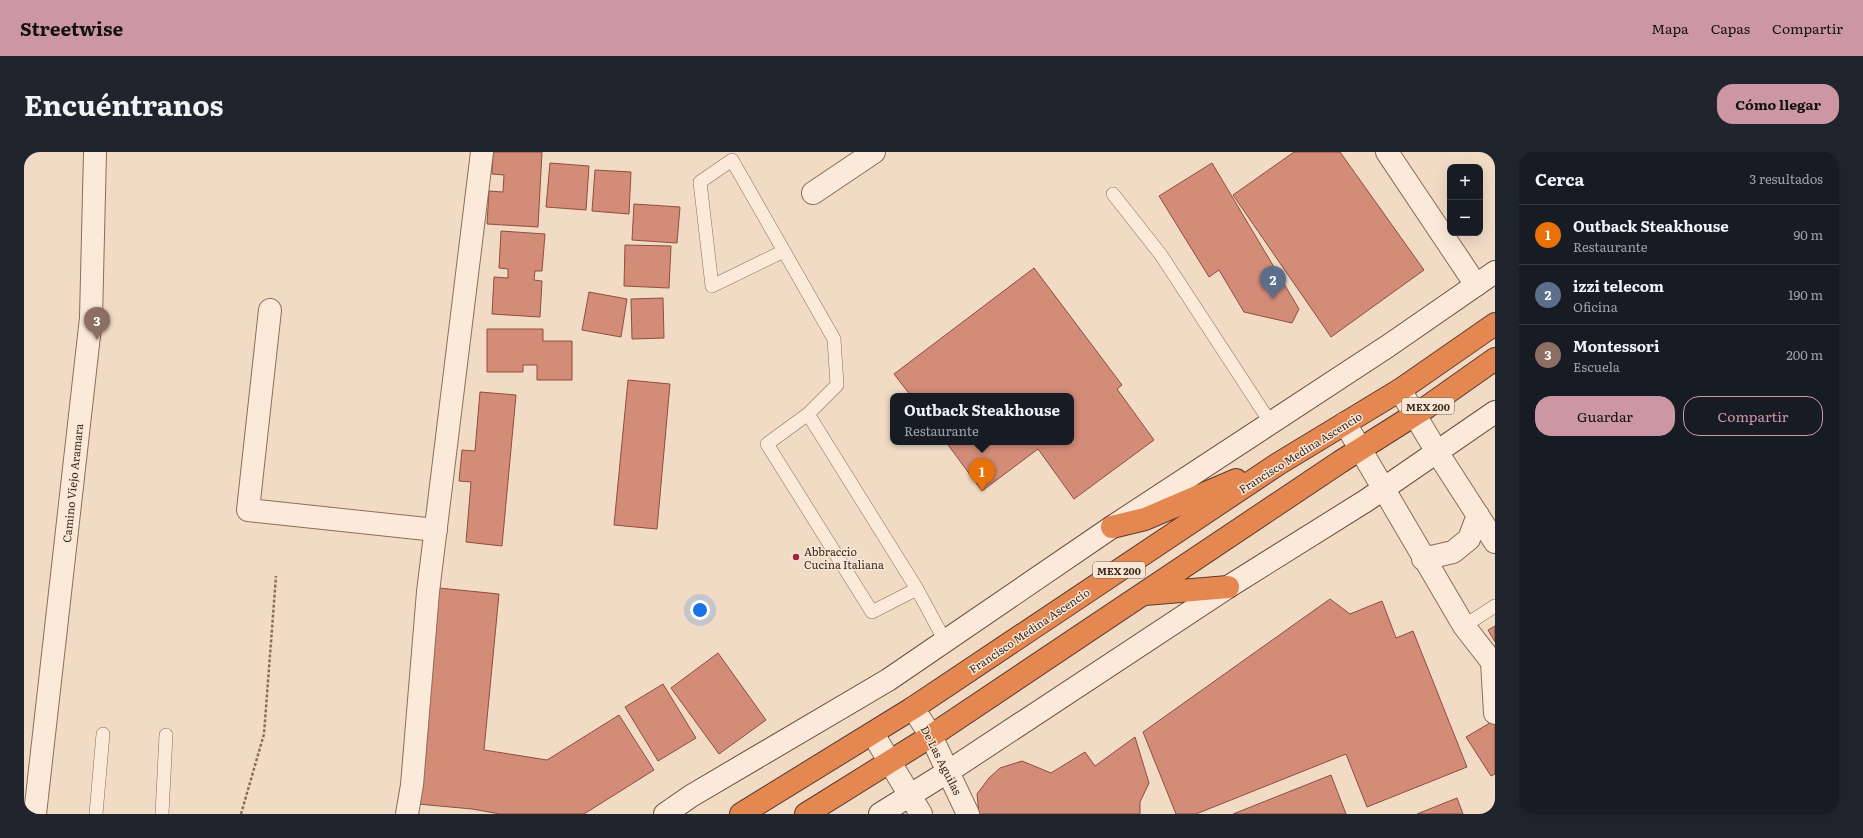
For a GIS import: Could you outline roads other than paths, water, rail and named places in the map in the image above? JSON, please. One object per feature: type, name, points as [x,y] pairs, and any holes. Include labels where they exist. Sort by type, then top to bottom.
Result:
[{"type":"highway","name":"Francisco Medina Ascencio","points":[[741,814],[873,734],[1278,464],[1400,390],[1495,324]]},
{"type":"highway","name":"MEX 200","points":[[806,814],[931,736],[1415,414],[1495,359]]},
{"type":"highway","points":[[1112,527],[1145,520],[1192,498],[1278,464]]},
{"type":"highway","points":[[1144,594],[1228,587]]},
{"type":"street","name":"Camino Viejo Aramara","points":[[35,814],[91,318],[94,152]]},
{"type":"street","points":[[407,814],[436,530],[482,152]]},
{"type":"street","points":[[813,193],[874,152]]},
{"type":"street","points":[[1387,152],[1476,285]]},
{"type":"street","points":[[665,814],[691,796],[888,680],[1112,527],[1388,346],[1495,272]]},
{"type":"street","points":[[270,310],[248,510],[436,530]]},
{"type":"street","points":[[1400,390],[1437,452],[1495,542]]},
{"type":"street","points":[[880,814],[916,805],[949,771],[1228,587],[1367,500],[1495,412]]},
{"type":"street","points":[[1344,423],[1423,559],[1464,626],[1493,661],[1495,713]]},
{"type":"street","points":[[1423,559],[1453,552],[1470,539],[1478,515]]},
{"type":"street","name":"De Las Aguilas","points":[[913,708],[931,736],[949,771],[968,814]]},
{"type":"street","points":[[873,734],[916,805]]},
{"type":"lane","points":[[784,251],[712,286],[700,182],[732,160],[784,251],[834,339],[837,385],[808,414],[767,444],[872,612],[917,589]]},
{"type":"lane","points":[[1113,194],[1161,255],[1270,422]]},
{"type":"lane","points":[[808,414],[917,589],[945,641]]},
{"type":"lane","points":[[1464,626],[1495,606]]},
{"type":"lane","points":[[96,814],[103,734]]},
{"type":"lane","points":[[162,814],[166,735]]},
{"type":"place","name":"izzi telecom","points":[[1273,299]]},
{"type":"place","name":"Montessori","points":[[97,340]]},
{"type":"place","name":"Outback Steakhouse","points":[[982,491]]},
{"type":"place","name":"Abbraccio Cucina Italiana","points":[[796,557]]}]
